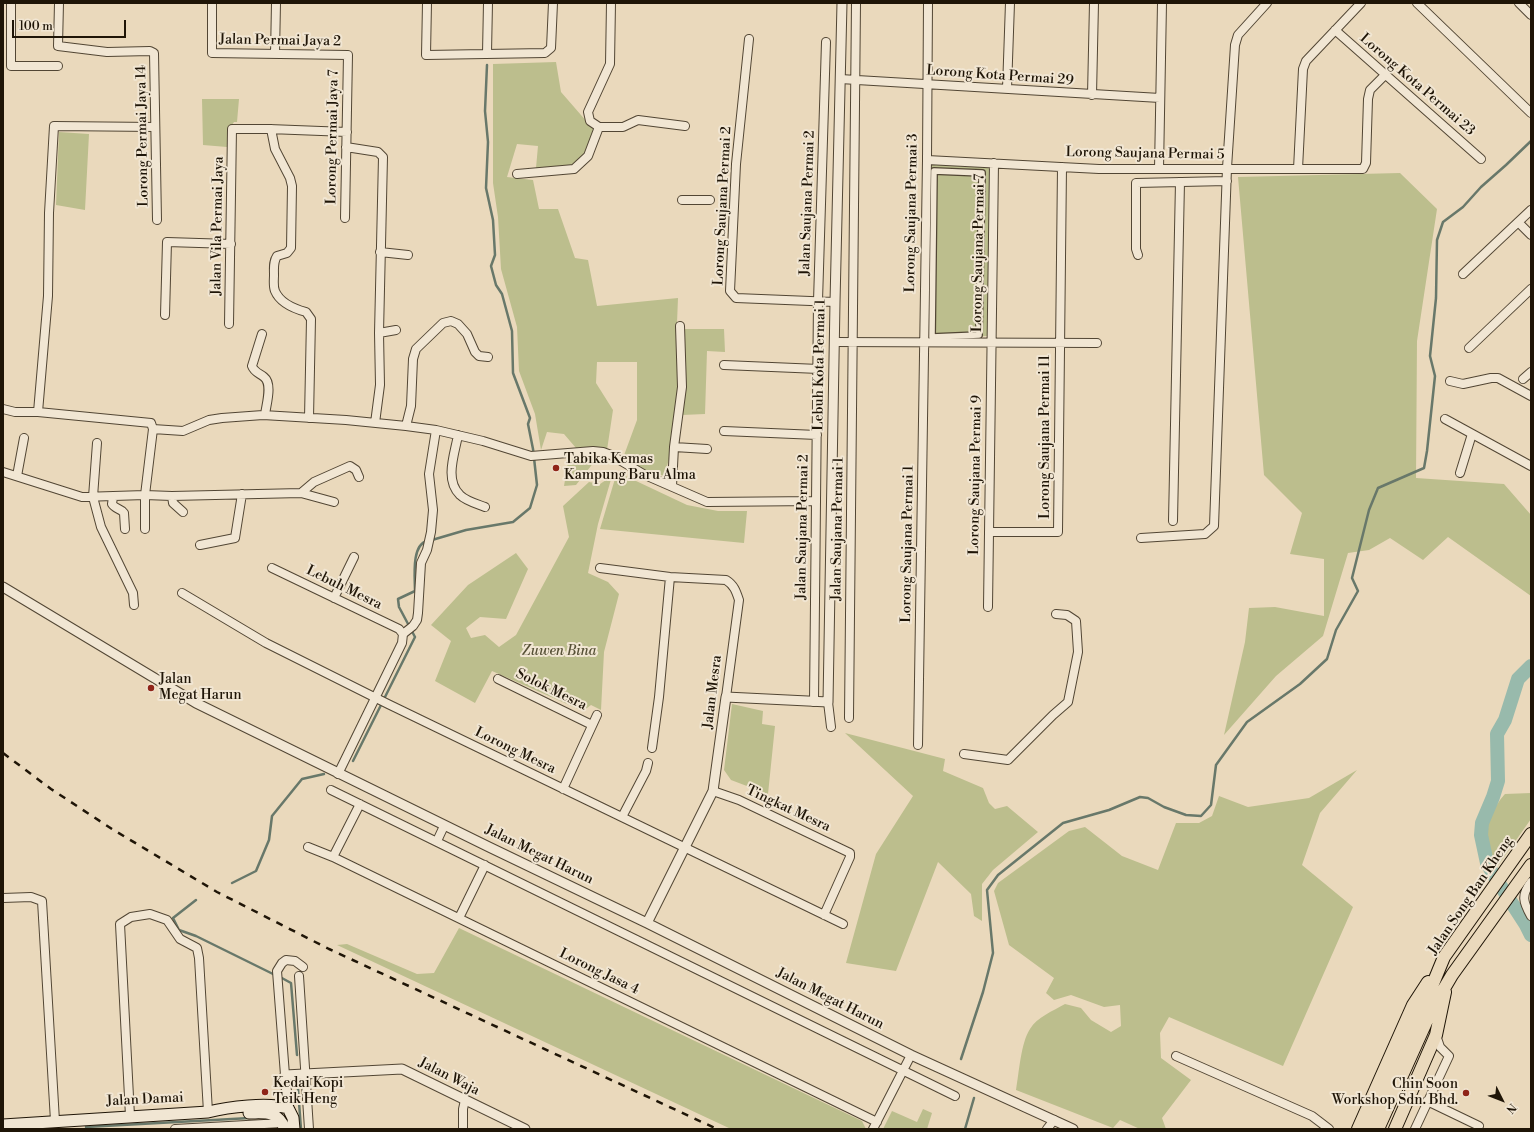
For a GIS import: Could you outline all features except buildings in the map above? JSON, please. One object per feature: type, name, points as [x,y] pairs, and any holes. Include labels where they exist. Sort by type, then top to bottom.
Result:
[{"type":"main road","name":"Jalan Song Ban Kheng","points":[[1378,1129],[1427,1008],[1444,957],[1531,834]]},
{"type":"main road","name":"Jalan Song Ban Kheng","points":[[1368,1129],[1427,1008],[1447,983],[1531,864]]},
{"type":"main road","points":[[1358,1129],[1413,1005],[1444,957]]},
{"type":"main road","points":[[1395,1129],[1435,1049],[1436,1035],[1447,983]]},
{"type":"main road","name":"Jalan Damai","points":[[3,1125],[55,1121],[80,1124],[130,1116],[208,1112],[219,1109],[265,1105],[288,1108]]},
{"type":"main road","points":[[288,1108],[293,1118],[294,1129]]},
{"type":"main road","points":[[208,1112],[221,1114],[272,1113],[284,1126]]},
{"type":"street","points":[[11,3],[11,66],[58,66]]},
{"type":"street","name":"Lorong Permai Jaya 14","points":[[59,3],[58,46],[107,52],[150,51],[154,53],[157,220]]},
{"type":"street","name":"Jalan Permai Jaya 2","points":[[212,3],[212,53],[348,55]]},
{"type":"street","points":[[275,54],[276,3]]},
{"type":"street","points":[[427,3],[426,55],[545,53],[551,48],[553,3]]},
{"type":"street","points":[[487,53],[488,3]]},
{"type":"street","points":[[612,3],[610,64],[588,112],[590,121],[599,127],[623,127],[638,120],[685,126]]},
{"type":"street","name":"Lebuh Kota Permai 1","points":[[831,727],[828,702],[834,342],[842,3]]},
{"type":"street","points":[[852,341],[856,3]]},
{"type":"street","name":"Lorong Saujana Permai 3","points":[[923,343],[927,160],[928,3]]},
{"type":"street","points":[[1007,89],[1010,3]]},
{"type":"street","points":[[1092,95],[1094,3]]},
{"type":"street","points":[[1158,169],[1160,3]]},
{"type":"street","points":[[1141,538],[1205,534],[1214,526],[1227,168],[1235,45],[1238,35],[1267,3]]},
{"type":"street","points":[[1298,169],[1303,69],[1306,61],[1361,3]]},
{"type":"street","points":[[1417,3],[1531,113]]},
{"type":"street","points":[[1518,3],[1531,15]]},
{"type":"street","name":"Lorong Kota Permai 23","points":[[1335,30],[1481,159]]},
{"type":"street","name":"Lorong Saujana Permai 2","points":[[749,39],[736,164],[730,291],[736,298],[835,302]]},
{"type":"street","name":"Jalan Saujana Permai 2","points":[[814,702],[819,369],[818,301],[826,42]]},
{"type":"street","name":"Lorong Permai Jaya 7","points":[[345,218],[348,55]]},
{"type":"street","name":"Lorong Saujana Permai 5","points":[[927,160],[1099,169],[1362,168],[1366,163],[1368,99],[1370,90],[1385,75]]},
{"type":"street","name":"Lorong Kota Permai 29","points":[[840,79],[1160,98]]},
{"type":"street","points":[[38,412],[48,296],[49,213],[54,126],[155,127]]},
{"type":"street","points":[[518,174],[574,169],[588,156],[599,127]]},
{"type":"street","name":"Jalan Vila Permai Jaya","points":[[229,324],[232,129],[271,129]]},
{"type":"street","points":[[309,418],[311,319],[306,312],[287,304],[276,293],[274,287],[274,260],[277,256],[287,252],[291,248],[292,186],[290,178],[275,149],[271,129],[347,132]]},
{"type":"street","points":[[346,147],[378,152],[383,157],[380,252],[380,385],[375,423]]},
{"type":"street","name":"Lorong Saujana Permai 7","points":[[991,342],[994,163]]},
{"type":"street","name":"Lorong Saujana Permai 11","points":[[989,532],[1058,532],[1062,167]]},
{"type":"street","points":[[934,172],[982,172],[980,335],[932,337],[934,172]]},
{"type":"street","points":[[1138,255],[1136,249],[1136,183],[1227,181]]},
{"type":"street","points":[[1173,521],[1180,182]]},
{"type":"street","points":[[682,200],[710,200]]},
{"type":"street","points":[[1463,274],[1531,210]]},
{"type":"street","points":[[1518,222],[1531,235]]},
{"type":"street","points":[[165,315],[167,242],[231,244]]},
{"type":"street","points":[[380,252],[408,255]]},
{"type":"street","points":[[1469,348],[1531,289]]},
{"type":"street","points":[[406,426],[411,406],[412,359],[416,349],[443,323],[451,321],[458,324],[467,334],[475,352],[479,356],[488,357]]},
{"type":"street","points":[[672,486],[674,447],[682,387],[680,326]]},
{"type":"street","points":[[379,333],[396,330]]},
{"type":"street","points":[[262,334],[252,366],[254,371],[267,380],[268,386],[265,415]]},
{"type":"street","name":"Jalan Saujana Permai 1","points":[[848,718],[852,341]]},
{"type":"street","points":[[834,342],[1097,343]]},
{"type":"street","name":"Lorong Saujana Permai 9","points":[[988,607],[991,342]]},
{"type":"street","name":"Lorong Saujana Permai 1","points":[[918,745],[923,343]]},
{"type":"street","points":[[724,366],[819,369]]},
{"type":"street","points":[[1523,379],[1531,372]]},
{"type":"street","points":[[1450,381],[1463,384],[1498,378],[1531,396]]},
{"type":"street","points":[[3,409],[15,412],[38,412],[120,421],[183,431],[209,420],[265,415],[406,426],[458,435],[531,456],[593,451],[603,452],[611,455],[645,475],[707,502],[816,501]]},
{"type":"street","points":[[1445,419],[1531,466]]},
{"type":"street","points":[[145,530],[145,494],[151,426]]},
{"type":"street","points":[[338,774],[381,701],[402,643],[408,630],[417,620],[421,563],[429,540],[433,510],[429,474],[436,430]]},
{"type":"street","points":[[724,432],[817,434]]},
{"type":"street","points":[[1460,473],[1472,434]]},
{"type":"street","points":[[458,435],[451,470],[453,484],[459,494],[468,500],[485,507]]},
{"type":"street","points":[[17,476],[24,438]]},
{"type":"street","points":[[97,443],[93,497],[101,527],[133,593],[134,604]]},
{"type":"street","points":[[674,447],[707,449]]},
{"type":"street","points":[[301,493],[314,482],[350,466],[356,470],[359,477]]},
{"type":"street","points":[[3,472],[82,497],[113,497],[145,494],[172,496],[301,493],[334,502]]},
{"type":"street","points":[[200,545],[235,538],[242,494]]},
{"type":"street","points":[[172,496],[173,503],[183,512]]},
{"type":"street","points":[[113,497],[112,504],[114,507],[124,512],[125,529]]},
{"type":"street","points":[[334,598],[354,557]]},
{"type":"street","name":"Lebuh Mesra","points":[[272,568],[399,629],[408,630]]},
{"type":"street","name":"Jalan Mesra","points":[[600,568],[670,576],[726,580],[736,590],[739,600],[713,791],[646,922]]},
{"type":"street","points":[[652,748],[670,576]]},
{"type":"street","name":"Jalan Megat Harun","points":[[3,587],[196,703],[444,826],[646,922],[910,1055],[1073,1129]]},
{"type":"street","name":"Lorong Mesra","points":[[182,593],[266,643],[381,701],[843,924]]},
{"type":"street","points":[[964,754],[1008,760],[1068,702],[1078,652],[1076,621],[1067,615],[1056,614]]},
{"type":"street","name":"Solok Mesra","points":[[498,679],[592,725]]},
{"type":"street","points":[[726,697],[828,702]]},
{"type":"street","name":"Solok Mesra","points":[[563,789],[597,715]]},
{"type":"street","points":[[622,817],[646,771],[648,763]]},
{"type":"street","points":[[331,790],[955,1096]]},
{"type":"street","name":"Tingkat Mesra","points":[[713,791],[739,800],[850,853],[850,857],[824,915]]},
{"type":"street","points":[[333,857],[360,804]]},
{"type":"street","points":[[437,842],[444,826]]},
{"type":"street","name":"Lorong Jasa 4","points":[[308,847],[333,857],[459,918],[875,1126]]},
{"type":"street","points":[[459,918],[485,865]]},
{"type":"street","points":[[1531,882],[1526,888],[1524,900],[1531,916]]},
{"type":"street","points":[[3,898],[31,897],[42,901],[55,1121]]},
{"type":"street","points":[[130,1116],[120,924],[131,917],[150,914],[167,920],[180,939],[197,948],[199,958],[208,1112]]},
{"type":"street","points":[[288,1108],[277,971],[286,960],[295,961],[303,967]]},
{"type":"street","points":[[299,976],[309,1129]]},
{"type":"street","points":[[1415,1129],[1448,1056],[1435,1049]]},
{"type":"street","points":[[875,1126],[910,1055]]},
{"type":"street","points":[[1176,1056],[1312,1116],[1327,1128]]},
{"type":"street","name":"Jalan Waja","points":[[285,1075],[402,1069],[525,1129]]},
{"type":"street","points":[[463,1129],[463,1109],[465,1100]]},
{"type":"street","points":[[1427,1102],[1479,1126]]},
{"type":"street","points":[[1047,1129],[1054,1120]]},
{"type":"street","points":[[175,1129],[284,1126]]},
{"type":"green space","points":[[556,62],[561,92],[594,130],[585,154],[574,165],[536,168],[538,146],[517,144],[507,177],[533,180],[539,209],[558,209],[575,258],[588,260],[597,306],[678,298],[677,323],[682,329],[724,329],[725,352],[707,351],[705,414],[682,415],[664,476],[640,468],[623,458],[637,420],[637,362],[597,362],[596,383],[613,410],[607,450],[598,447],[576,448],[564,434],[547,432],[541,450],[535,414],[519,371],[517,327],[501,269],[498,217],[493,183],[493,64]]},
{"type":"green space","points":[[202,99],[239,99],[237,122],[234,122],[227,132],[227,147],[203,145]]},
{"type":"green space","points":[[59,132],[89,134],[85,210],[56,205]]},
{"type":"green space","points":[[990,160],[987,336],[929,338],[931,161]]},
{"type":"green space","points":[[1400,173],[1437,209],[1417,341],[1416,478],[1504,484],[1531,515],[1531,596],[1448,537],[1423,560],[1390,538],[1369,550],[1348,553],[1323,636],[1276,676],[1224,735],[1245,642],[1249,608],[1275,607],[1324,616],[1324,559],[1290,554],[1302,513],[1264,475],[1238,177]]},
{"type":"green space","points":[[569,456],[598,457],[576,485],[564,486]]},
{"type":"green space","points":[[617,472],[687,505],[718,511],[747,511],[744,543],[600,529]]},
{"type":"green space","name":"Zuwen Bina","points":[[612,476],[598,524],[588,573],[608,582],[619,594],[604,652],[601,710],[591,705],[583,711],[492,671],[475,703],[435,681],[451,641],[431,625],[468,585],[516,553],[528,569],[506,619],[480,617],[466,628],[471,638],[485,635],[499,647],[516,635],[569,537],[563,506],[589,482],[600,484]]},
{"type":"green space","points":[[732,704],[763,711],[762,724],[775,726],[768,794],[731,780],[724,770]]},
{"type":"green space","points":[[845,733],[945,759],[943,771],[983,788],[989,803],[995,809],[1007,806],[1038,832],[993,870],[982,884],[982,921],[974,916],[971,894],[938,862],[896,971],[846,963],[876,854],[913,796]]},
{"type":"green space","points":[[1357,770],[1320,813],[1302,865],[1353,907],[1283,1066],[1169,1017],[1160,1033],[1161,1058],[1191,1080],[1162,1118],[1166,1129],[1140,1129],[1120,1120],[1113,1128],[1016,1090],[1024,1042],[1030,1029],[1037,1021],[1065,1004],[1081,1008],[1091,1020],[1111,1032],[1121,1026],[1120,1005],[1104,1007],[1071,995],[1054,1000],[1046,993],[1054,978],[1009,945],[994,891],[998,883],[1069,831],[1085,827],[1122,856],[1158,870],[1176,823],[1199,823],[1212,816],[1219,796],[1248,807],[1309,798]]},
{"type":"green space","points":[[1531,793],[1531,819],[1497,867],[1488,845],[1486,835],[1487,826],[1491,816],[1505,794]]},
{"type":"green space","points":[[459,928],[862,1121],[866,1129],[731,1129],[337,945],[347,944],[417,974],[434,973]]},
{"type":"green space","points":[[923,1109],[932,1113],[927,1129],[883,1129],[892,1111],[917,1122]]},
{"type":"waterway","points":[[432,540],[466,530],[513,522],[530,508],[537,485],[533,449],[528,424],[530,418],[513,373],[512,331],[502,294],[496,285],[491,266],[495,255],[493,220],[486,188],[488,142],[485,111],[487,65]]},
{"type":"waterway","points":[[961,1059],[983,992],[993,953],[987,890],[998,875],[1063,823],[1109,810],[1140,797],[1148,798],[1164,807],[1186,815],[1201,816],[1211,805],[1216,765],[1247,722],[1300,684],[1327,659],[1336,630],[1358,591],[1352,578],[1369,510],[1378,488],[1424,468],[1435,376],[1430,356],[1436,298],[1437,240],[1443,222],[1463,207],[1481,187],[1531,141]]},
{"type":"waterway","points":[[353,761],[415,637],[399,607],[398,599],[415,591],[416,555],[418,549],[427,541]]},
{"type":"waterway","points":[[1531,666],[1518,679],[1505,720],[1497,734],[1498,781],[1482,823],[1481,835],[1487,863],[1531,935]]},
{"type":"waterway","points":[[232,883],[256,871],[269,840],[272,816],[302,779],[324,774]]},
{"type":"waterway","points":[[196,900],[173,918],[179,930],[196,936],[273,974]]},
{"type":"waterway","points":[[280,977],[291,983],[297,1055]]},
{"type":"waterway","points":[[298,1089],[301,1129]]},
{"type":"waterway","points":[[965,1129],[974,1098]]},
{"type":"waterway","points":[[86,1127],[250,1118]]},
{"type":"railway","points":[[3,753],[51,789],[112,829],[217,892],[329,949],[717,1129]]},
{"type":"place","name":"Tabika Kemas Kampung Baru Alma","points":[[556,468]]},
{"type":"place","name":"Jalan Megat Harun","points":[[151,688]]},
{"type":"place","name":"Kedai Kopi Teik Heng","points":[[265,1092]]},
{"type":"place","name":"Chin Soon Workshop Sdn. Bhd.","points":[[1466,1093]]}]
